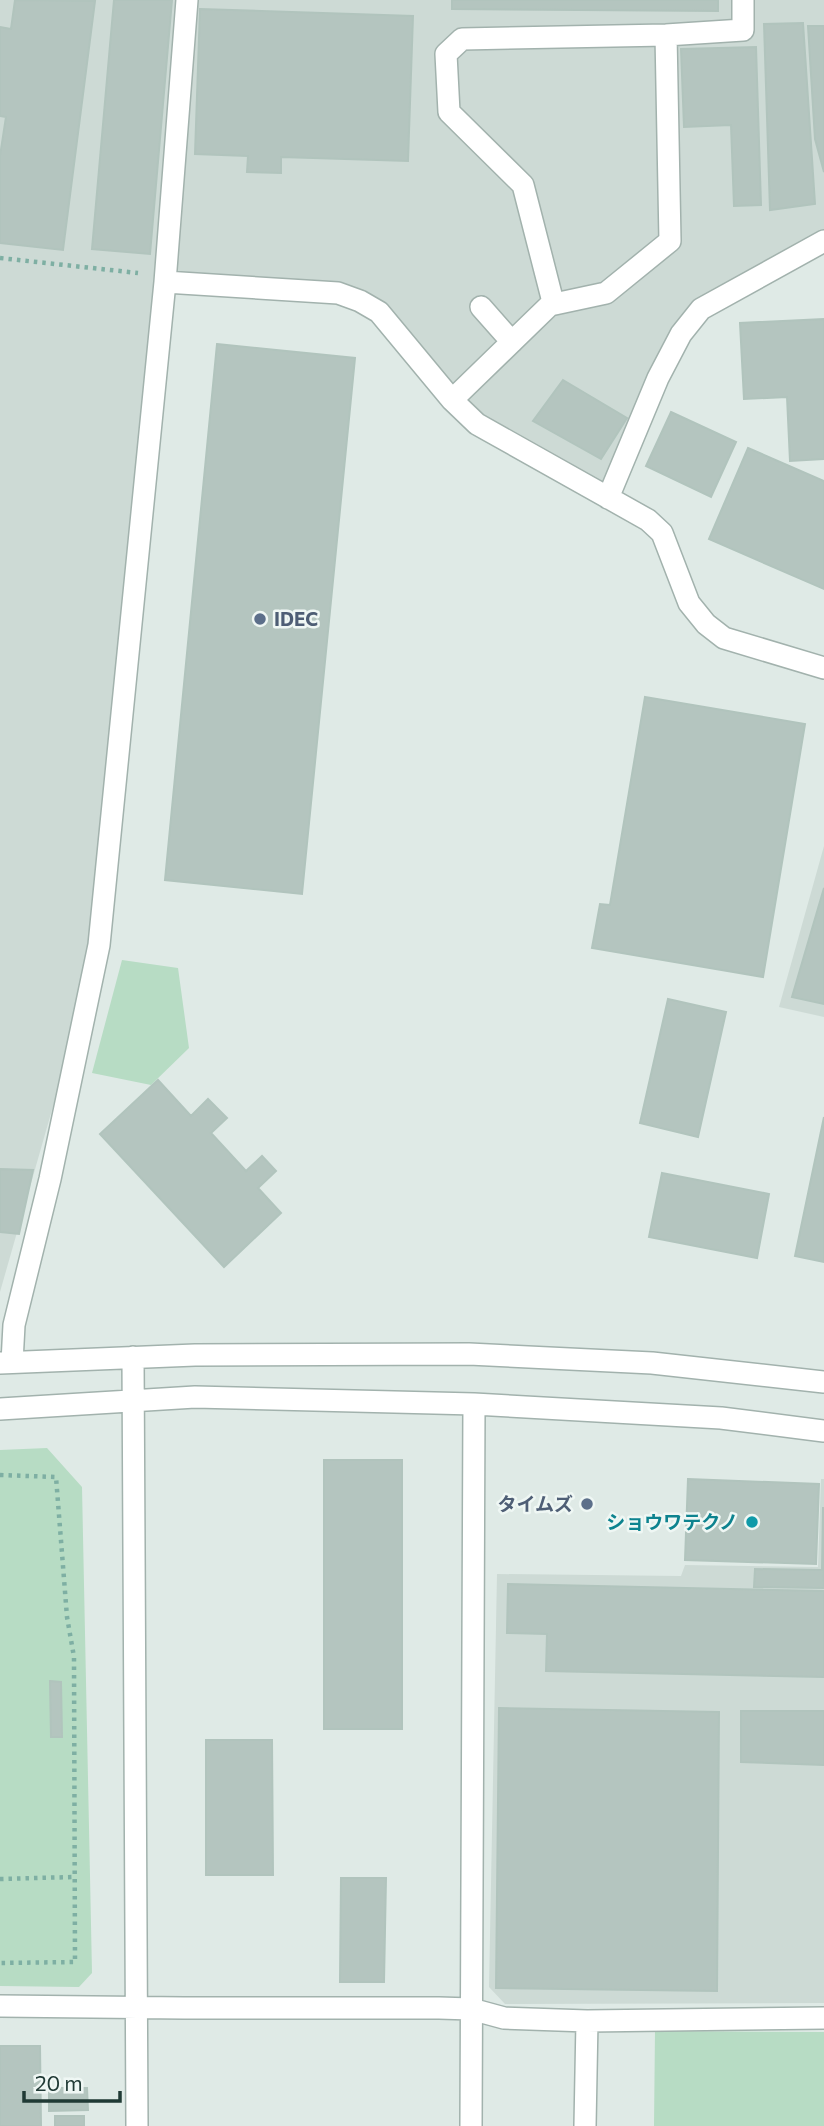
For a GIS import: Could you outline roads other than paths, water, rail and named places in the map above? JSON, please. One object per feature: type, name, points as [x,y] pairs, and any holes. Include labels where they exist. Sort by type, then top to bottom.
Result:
[{"type":"street","points":[[187,0],[165,279],[99,946],[50,1180],[6,1363],[133,1357],[469,1354],[652,1363],[824,1382]]},
{"type":"street","points":[[452,400],[553,302],[523,185],[449,112],[446,54],[462,39],[666,35],[743,30],[743,0]]},
{"type":"street","points":[[550,305],[606,293],[670,241],[666,35]]},
{"type":"street","points":[[608,498],[658,378],[681,334],[701,309],[824,242]]},
{"type":"street","points":[[165,279],[338,293],[379,312],[452,400],[477,424],[648,520],[662,533],[689,603],[706,625],[724,638],[824,668]]},
{"type":"street","points":[[481,307],[512,342]]},
{"type":"street","points":[[133,1357],[137,2126]]},
{"type":"street","points":[[0,1409],[195,1397],[474,1404],[721,1418],[824,1431]]},
{"type":"street","points":[[471,2126],[474,1404]]},
{"type":"street","points":[[0,2006],[471,2009],[504,2018],[587,2021],[824,2018]]},
{"type":"street","points":[[585,2126],[587,2021]]},
{"type":"place","name":"IDEC","points":[[260,619]]},
{"type":"place","name":"タイムズ","points":[[587,1504]]},
{"type":"place","name":"ショウワテクノ","points":[[752,1522]]}]
